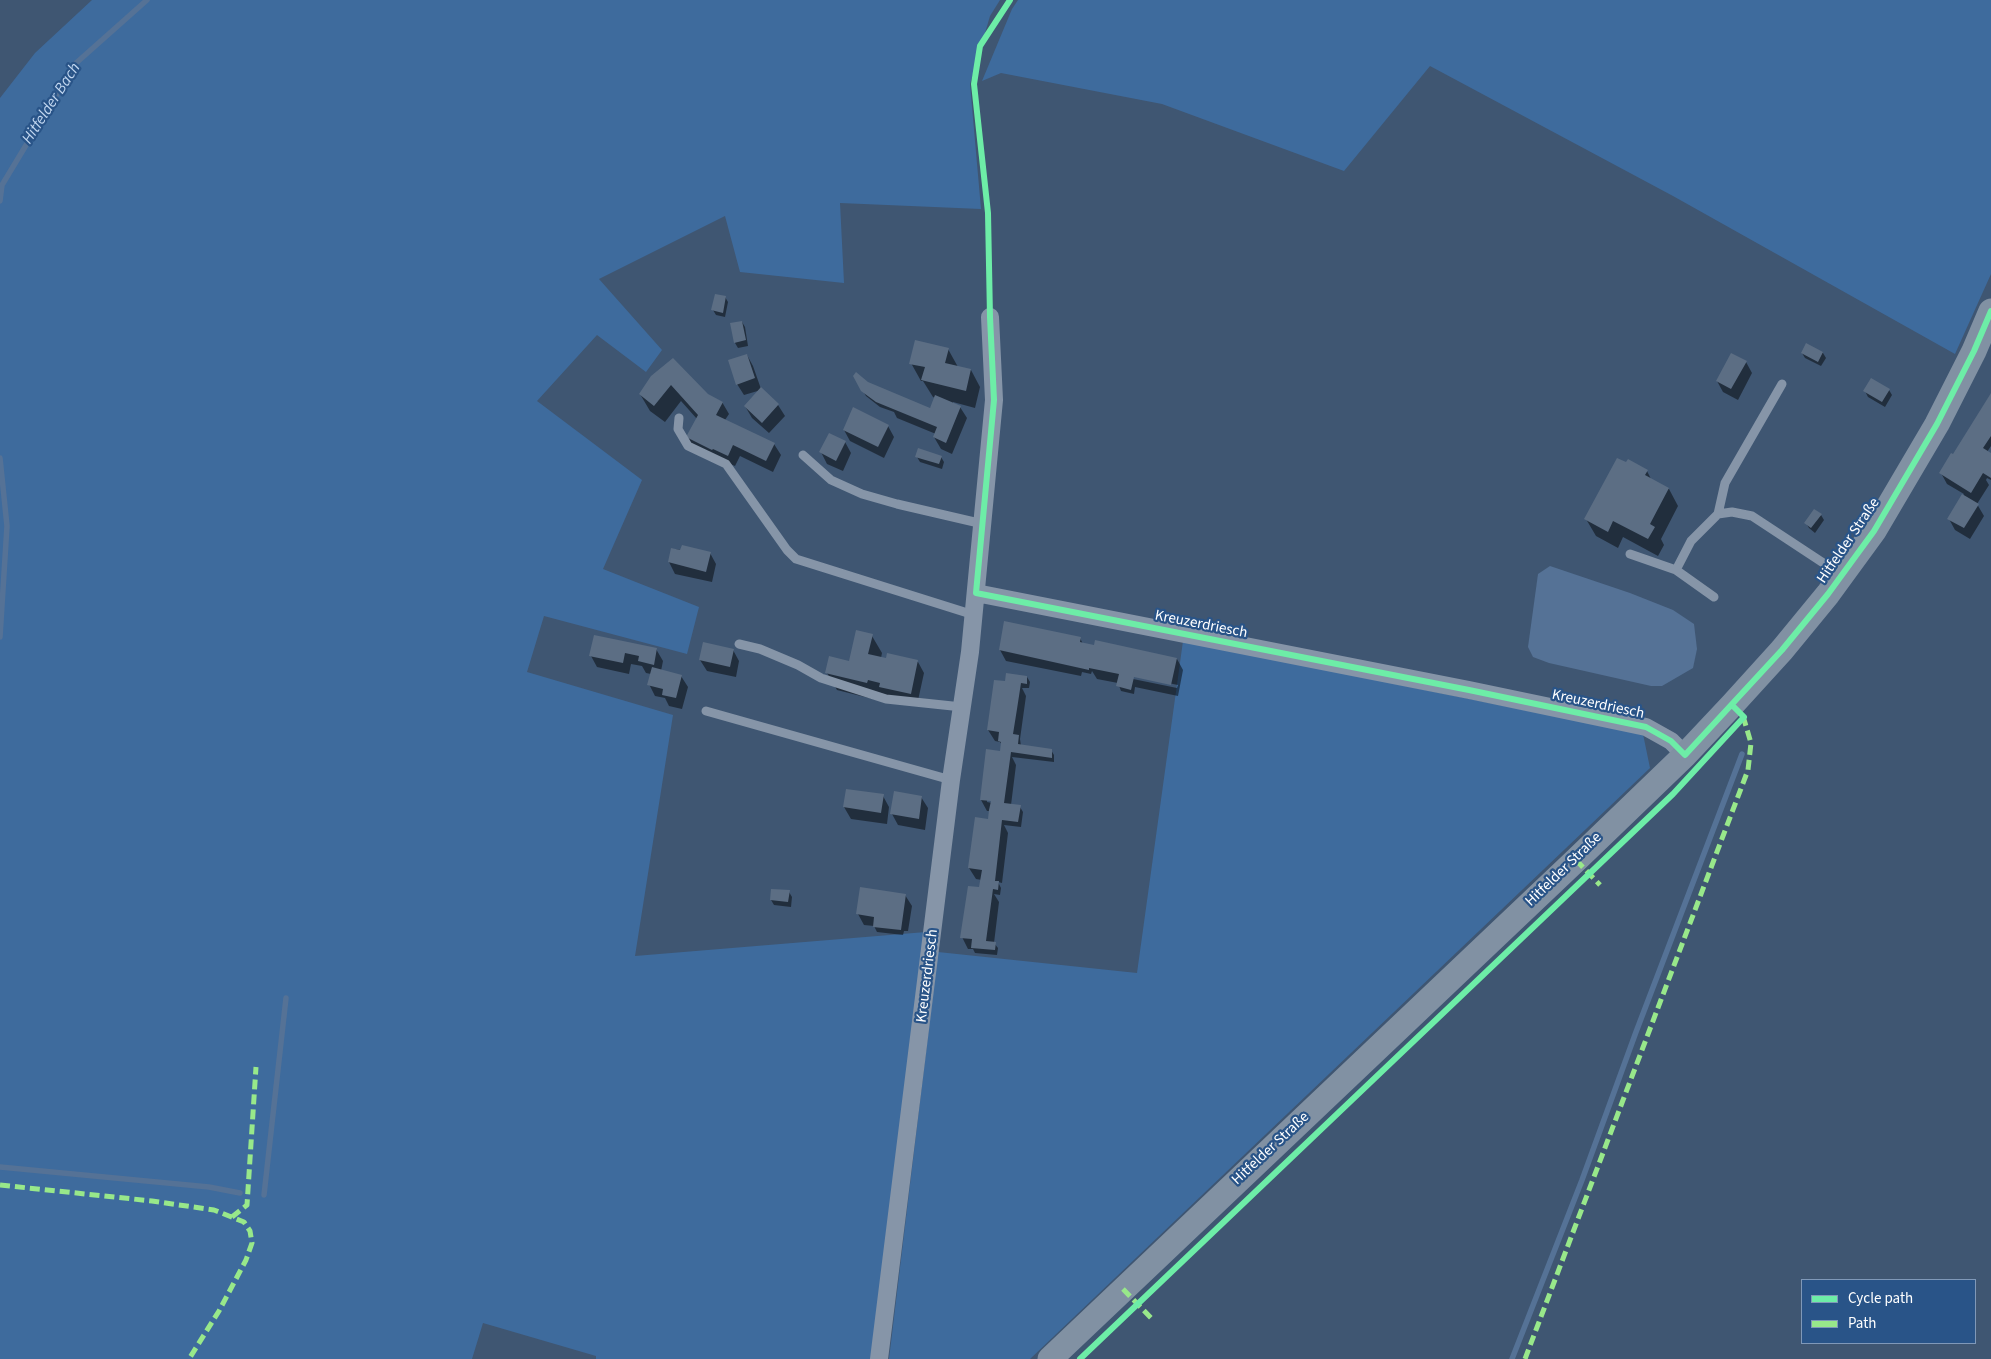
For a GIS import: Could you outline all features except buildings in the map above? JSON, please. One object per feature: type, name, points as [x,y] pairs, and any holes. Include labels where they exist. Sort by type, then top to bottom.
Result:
[{"type":"main road","name":"Hitfelder Straße","points":[[1050,1359],[1685,755],[1782,650],[1842,575],[1874,531],[1937,424],[1974,351],[1991,311]]},
{"type":"street","name":"Kreuzerdriesch","points":[[879,1359],[951,780],[974,615],[994,400],[990,317]]},
{"type":"street","name":"Kreuzerdriesch","points":[[976,593],[1646,727],[1671,741],[1685,755]]},
{"type":"lane","points":[[1676,570],[1691,542],[1718,514],[1725,483],[1782,384]]},
{"type":"lane","points":[[679,418],[678,429],[688,446],[726,464],[787,550],[796,559],[974,615]]},
{"type":"lane","points":[[803,455],[831,480],[862,494],[982,524]]},
{"type":"lane","points":[[1718,514],[1732,512],[1752,516],[1842,575]]},
{"type":"lane","points":[[1630,554],[1676,570],[1714,596]]},
{"type":"lane","points":[[739,644],[760,649],[798,665],[821,678],[886,699],[962,707]]},
{"type":"lane","points":[[706,711],[951,780]]},
{"type":"shaded area","points":[[92,0],[1000,0],[990,16],[970,84],[981,209],[840,203],[844,283],[740,272],[725,216],[599,279],[662,350],[646,372],[597,335],[537,401],[642,480],[603,569],[699,607],[687,654],[544,616],[527,672],[673,715],[635,956],[926,932],[874,1359],[596,1359],[596,1356],[483,1323],[472,1359],[0,1359],[0,98],[35,53]]},
{"type":"shaded area","points":[[1018,0],[1991,0],[1991,274],[1955,354],[1673,196],[1430,66],[1344,171],[1162,104],[1001,73],[982,81],[1012,9]]},
{"type":"shaded area","points":[[1550,566],[1630,593],[1673,610],[1694,624],[1697,649],[1693,668],[1662,686],[1651,686],[1549,663],[1533,657],[1528,647],[1538,574]]},
{"type":"shaded area","points":[[1183,641],[1643,734],[1650,768],[1030,1359],[889,1359],[938,952],[1137,973]]},
{"type":"waterway","name":"Hitfelder Bach","points":[[0,201],[2,185],[75,64],[147,0]]},
{"type":"waterway","name":"Hitfelder Bach","points":[[0,458],[7,526],[0,637]]},
{"type":"waterway","points":[[1512,1359],[1582,1180],[1742,754]]},
{"type":"waterway","points":[[264,1195],[286,998]]},
{"type":"waterway","points":[[0,1167],[209,1187],[240,1193]]},
{"type":"marked path","points":[[1525,1359],[1748,770],[1751,743],[1743,716]]},
{"type":"marked path","points":[[1576,860],[1600,885]]},
{"type":"marked path","points":[[232,1217],[247,1205],[256,1067]]},
{"type":"marked path","points":[[0,1185],[152,1201],[214,1210],[244,1222],[250,1231],[252,1243],[246,1260],[219,1311],[189,1359]]},
{"type":"marked path","points":[[1123,1289],[1154,1321]]},
{"type":"cycle path","points":[[1010,0],[980,46],[974,84],[988,213],[994,400],[976,593],[1469,690],[1646,727],[1671,741],[1685,755],[1782,650],[1828,594],[1874,531],[1937,424],[1974,351],[1991,311]]},
{"type":"cycle path","points":[[1080,1359],[1673,794],[1744,717],[1732,705]]}]
